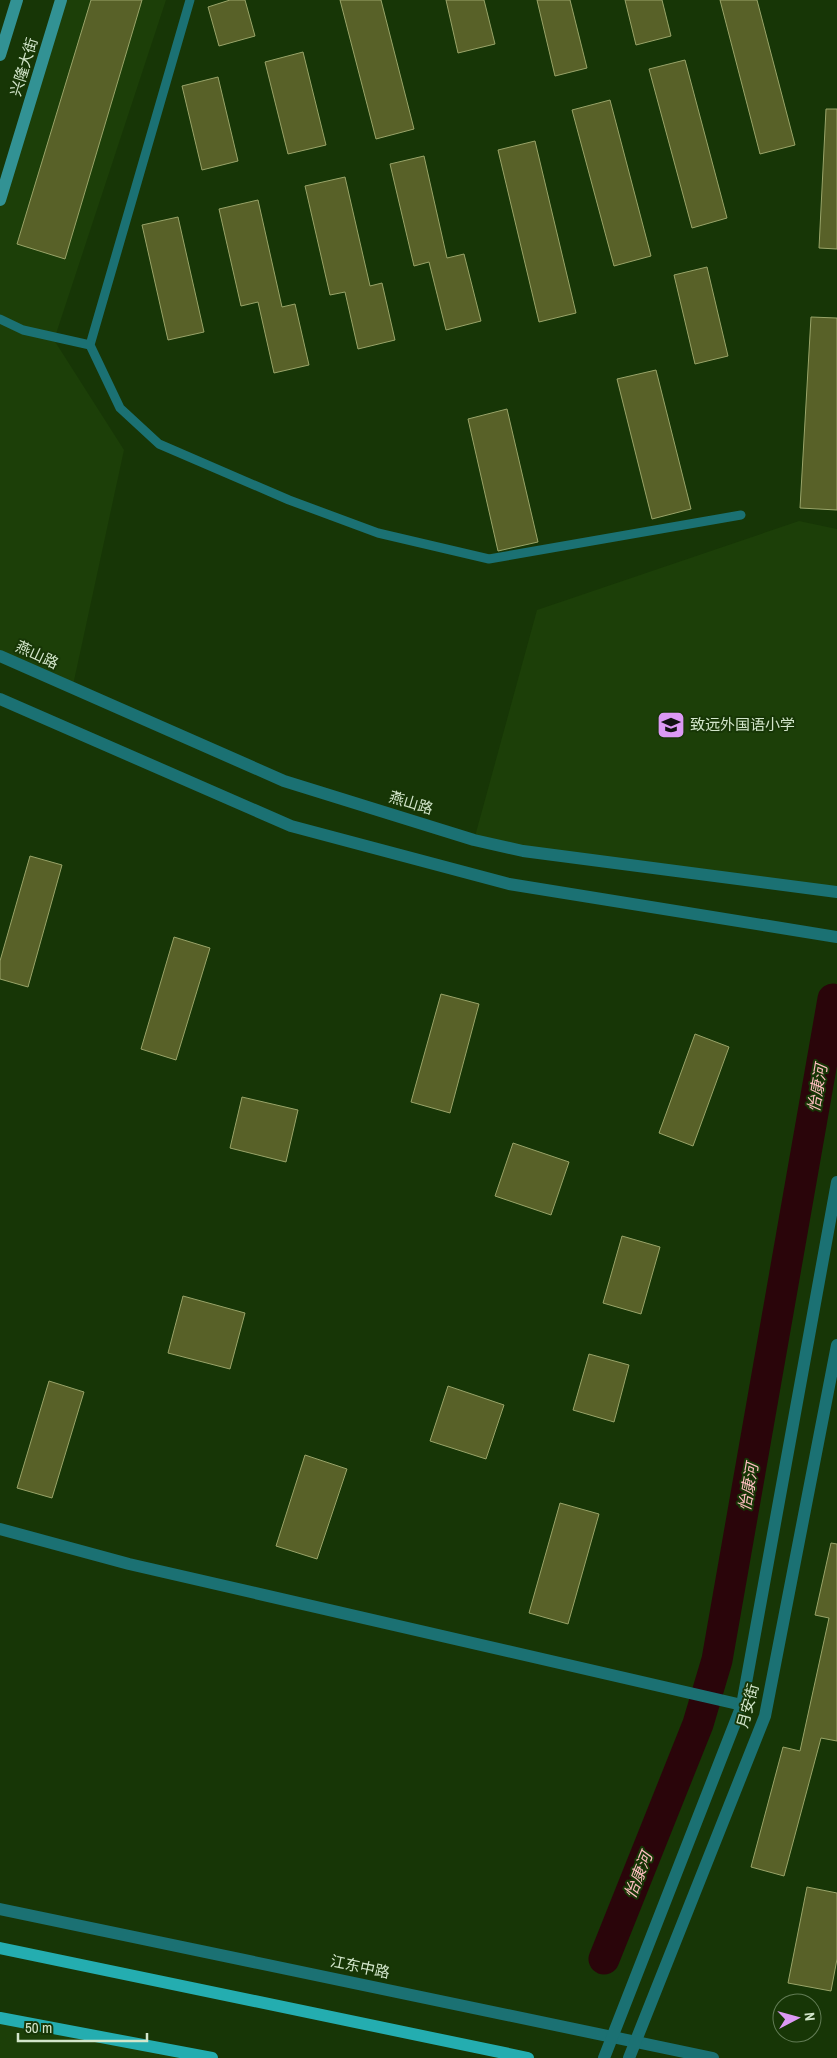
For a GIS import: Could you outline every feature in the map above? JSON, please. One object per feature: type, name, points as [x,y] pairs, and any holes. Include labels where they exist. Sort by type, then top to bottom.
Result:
[{"type":"main road","name":"兴隆大街","points":[[0,55],[17,0]]},
{"type":"main road","name":"兴隆大街","points":[[0,200],[61,0]]},
{"type":"main road","points":[[0,1948],[528,2058]]},
{"type":"main road","points":[[0,2018],[212,2058]]},
{"type":"street","name":"燕山路","points":[[0,656],[284,781],[474,840],[522,851],[837,892]]},
{"type":"street","points":[[0,699],[291,826],[509,884],[837,937]]},
{"type":"street","points":[[604,2058],[741,1705],[837,1182]]},
{"type":"street","name":"月安街","points":[[629,2058],[764,1716],[837,1345]]},
{"type":"street","points":[[0,1529],[129,1564],[741,1705]]},
{"type":"street","name":"江东中路","points":[[0,1909],[713,2058]]},
{"type":"lane","points":[[190,0],[90,345],[120,408],[159,444],[289,500],[378,533],[489,559],[741,515]]},
{"type":"lane","points":[[0,320],[23,330],[90,345]]},
{"type":"shaded area","points":[[61,0],[166,0],[54,340],[124,450],[72,690],[0,656],[0,201]]},
{"type":"shaded area","name":"致远外国语小学","points":[[799,521],[837,529],[837,892],[474,840],[537,610]]},
{"type":"shaded area","points":[[0,2018],[212,2058],[0,2058]]},
{"type":"building","points":[[91,0],[142,0],[65,259],[17,244]]},
{"type":"building","points":[[230,0],[245,0],[255,36],[219,46],[208,7]]},
{"type":"building","points":[[340,0],[381,0],[414,129],[376,139]]},
{"type":"building","points":[[446,0],[484,0],[495,44],[458,53]]},
{"type":"building","points":[[537,0],[570,0],[587,68],[555,76]]},
{"type":"building","points":[[625,0],[662,0],[671,36],[636,45]]},
{"type":"building","points":[[720,0],[757,0],[795,145],[760,154]]},
{"type":"building","points":[[303,52],[326,145],[288,154],[265,62]]},
{"type":"building","points":[[685,60],[727,218],[692,228],[649,69]]},
{"type":"building","points":[[218,77],[238,161],[202,170],[182,86]]},
{"type":"building","points":[[610,100],[651,256],[614,266],[572,110]]},
{"type":"building","points":[[826,109],[837,109],[837,249],[819,248]]},
{"type":"building","points":[[535,141],[576,313],[539,322],[498,150]]},
{"type":"building","points":[[424,156],[447,258],[464,254],[481,321],[446,330],[429,262],[414,266],[390,164]]},
{"type":"building","points":[[345,177],[370,286],[382,283],[395,340],[358,349],[345,292],[330,295],[305,186]]},
{"type":"building","points":[[258,200],[282,307],[295,304],[309,365],[274,373],[258,302],[241,306],[219,209]]},
{"type":"building","points":[[178,217],[204,332],[168,340],[142,225]]},
{"type":"building","points":[[707,267],[728,356],[695,364],[674,275]]},
{"type":"building","points":[[811,317],[837,318],[837,510],[800,508]]},
{"type":"building","points":[[656,370],[691,509],[652,519],[617,379]]},
{"type":"building","points":[[507,409],[538,542],[498,551],[468,419]]},
{"type":"building","points":[[30,856],[62,865],[28,987],[0,979],[0,961]]},
{"type":"building","points":[[174,937],[210,948],[176,1060],[141,1049]]},
{"type":"building","points":[[441,994],[479,1004],[450,1113],[411,1102]]},
{"type":"building","points":[[695,1034],[729,1047],[693,1146],[659,1133]]},
{"type":"building","points":[[242,1097],[298,1110],[286,1162],[230,1148]]},
{"type":"building","points":[[513,1143],[569,1162],[551,1215],[495,1196]]},
{"type":"building","points":[[622,1236],[660,1247],[641,1314],[603,1303]]},
{"type":"building","points":[[183,1296],[245,1313],[230,1369],[168,1353]]},
{"type":"building","points":[[589,1354],[629,1365],[614,1422],[573,1410]]},
{"type":"building","points":[[49,1381],[84,1392],[52,1498],[17,1488]]},
{"type":"building","points":[[448,1386],[504,1405],[486,1459],[430,1441]]},
{"type":"building","points":[[305,1455],[347,1469],[317,1559],[276,1546]]},
{"type":"building","points":[[560,1503],[599,1514],[568,1624],[529,1613]]},
{"type":"building","points":[[831,1543],[837,1544],[837,1741],[821,1738],[784,1876],[751,1867],[783,1747],[800,1751],[829,1618],[815,1615]]},
{"type":"building","points":[[807,1887],[837,1893],[837,1959],[831,1991],[788,1983]]},
{"type":"waterway","name":"怡康河","points":[[604,1959],[698,1724],[717,1660],[833,999]]},
{"type":"place","name":"致远外国语小学","points":[[671,725]]}]
